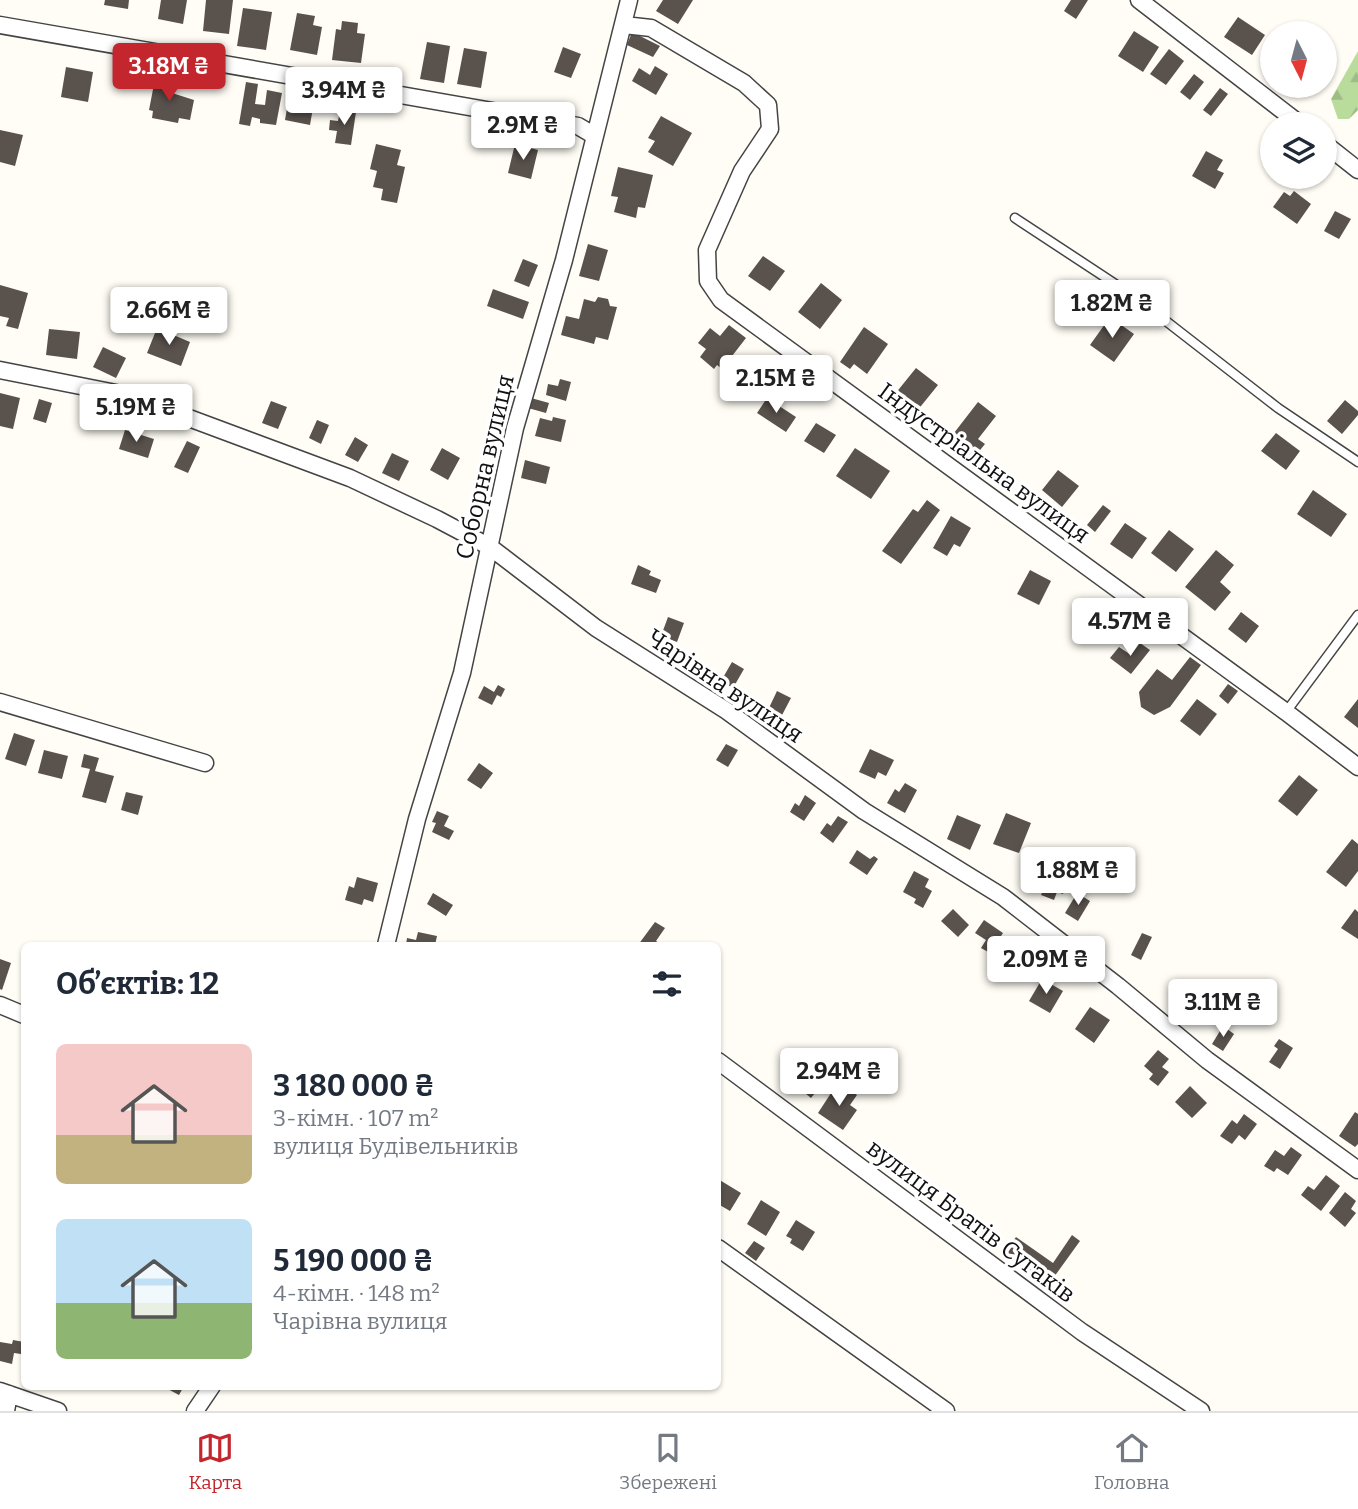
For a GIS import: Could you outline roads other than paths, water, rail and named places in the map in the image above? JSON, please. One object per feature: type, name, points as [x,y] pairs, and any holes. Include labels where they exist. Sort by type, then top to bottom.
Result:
[{"type":"street","name":"Соборна вулиця","points":[[387,942],[417,819],[461,673],[515,428],[564,260],[629,0]]},
{"type":"street","points":[[1139,0],[1284,112]]},
{"type":"street","points":[[0,25],[579,126],[595,136]]},
{"type":"street","name":"Індустріальна вулиця","points":[[624,25],[651,27],[744,83],[768,105],[770,129],[742,171],[707,250],[708,281],[721,300],[1358,767]]},
{"type":"street","points":[[1337,153],[1358,170]]},
{"type":"street","name":"Чарівна вулиця","points":[[0,370],[126,396],[162,408],[350,478],[490,547],[596,628],[727,711],[864,811],[1003,897],[1118,986],[1207,1060],[1358,1170]]},
{"type":"street","points":[[0,702],[205,764]]},
{"type":"street","points":[[0,1006],[21,1013]]},
{"type":"street","name":"вулиця Братів Сугаків","points":[[721,1063],[1082,1332],[1201,1411]]},
{"type":"street","points":[[721,1250],[946,1411]]},
{"type":"street","points":[[195,1411],[209,1390]]},
{"type":"street","points":[[6,1411],[4,1392],[58,1411]]},
{"type":"lane","points":[[1015,218],[1135,297],[1279,408],[1358,463]]},
{"type":"lane","points":[[1286,712],[1358,615]]}]
